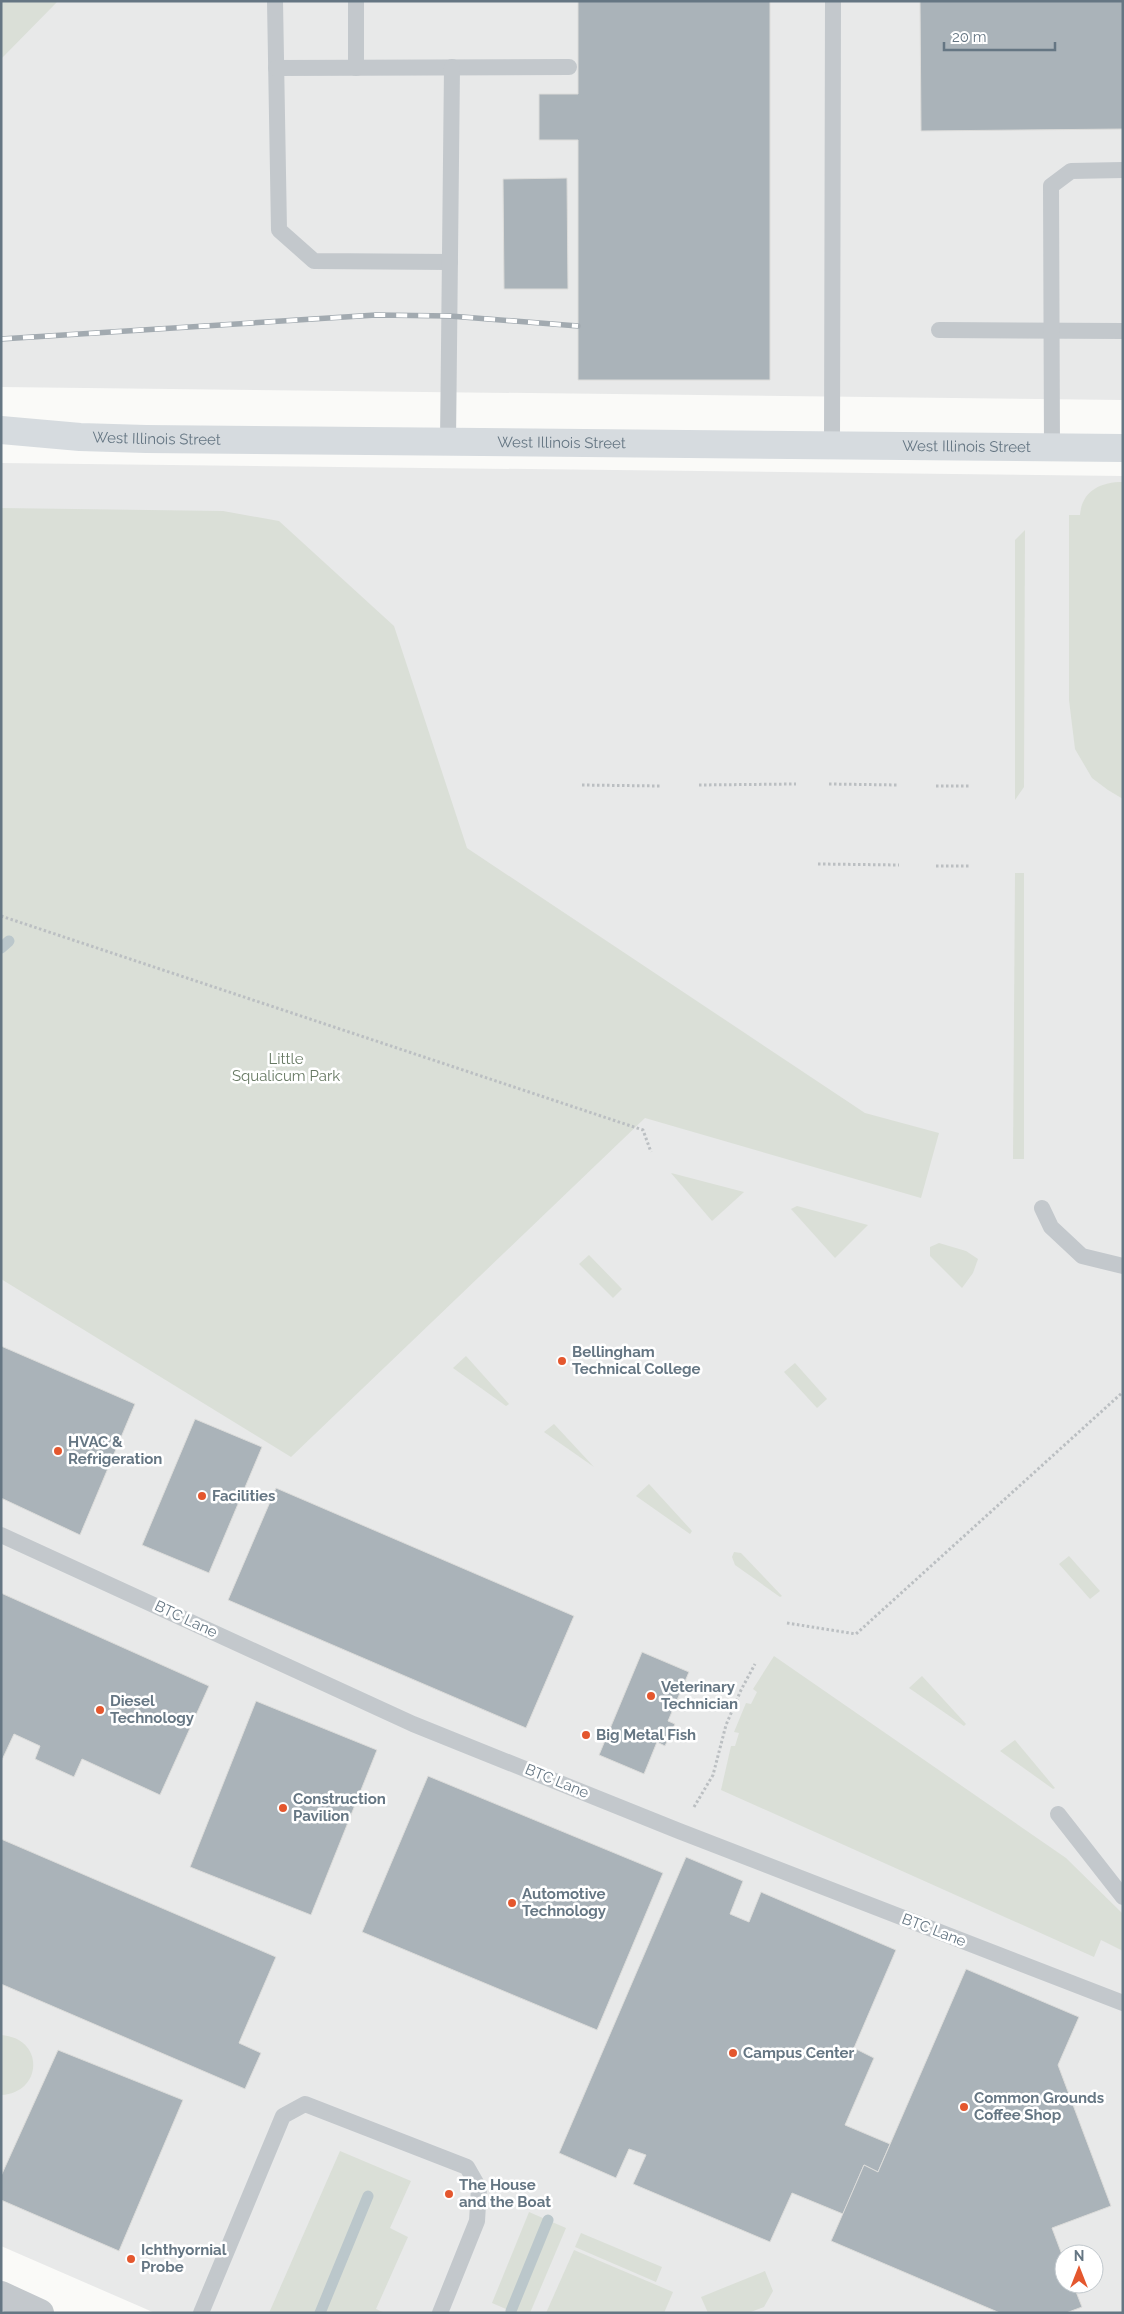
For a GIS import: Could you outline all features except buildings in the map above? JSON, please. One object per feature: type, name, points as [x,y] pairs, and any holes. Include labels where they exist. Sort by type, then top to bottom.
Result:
[{"type":"street","name":"West Illinois Street","points":[[1,430],[80,437],[146,439],[1123,448]]},
{"type":"street","points":[[1,2296],[40,2313]]},
{"type":"lane","points":[[275,1],[279,230],[314,262],[450,262]]},
{"type":"lane","points":[[356,1],[356,68]]},
{"type":"lane","points":[[832,446],[833,1]]},
{"type":"lane","points":[[276,68],[569,66]]},
{"type":"lane","points":[[448,442],[452,67]]},
{"type":"lane","points":[[1052,448],[1051,186],[1071,171],[1123,170]]},
{"type":"lane","points":[[939,330],[1123,331]]},
{"type":"lane","points":[[1042,1208],[1051,1227],[1082,1256],[1123,1266]]},
{"type":"lane","name":"BTC Lane","points":[[1,1535],[413,1724],[679,1831],[1123,2003]]},
{"type":"lane","points":[[1058,1814],[1123,1897]]},
{"type":"lane","points":[[201,2313],[282,2116],[305,2104],[467,2167],[479,2188],[477,2221],[440,2313]]},
{"type":"path","points":[[699,785],[796,784]]},
{"type":"path","points":[[829,784],[898,785]]},
{"type":"path","points":[[582,785],[660,786]]},
{"type":"path","points":[[936,786],[969,786]]},
{"type":"path","points":[[818,864],[898,865]]},
{"type":"path","points":[[936,866],[969,866]]},
{"type":"path","points":[[1,916],[643,1130],[651,1152]]},
{"type":"path","points":[[787,1623],[856,1634],[1123,1392]]},
{"type":"path","points":[[679,1831],[713,1775],[726,1725],[755,1664]]},
{"type":"shaded area","points":[[56,1],[1123,1],[1123,400],[1,387],[1,58]]},
{"type":"shaded area","name":"Bellingham Technical College","points":[[1,463],[1123,476],[1123,2313],[155,2313],[1,2246]]},
{"type":"green space","points":[[1,1],[58,1],[1,59]]},
{"type":"green space","points":[[1123,482],[1123,799],[1092,778],[1075,749],[1069,700],[1069,515],[1080,515],[1081,507],[1088,494],[1100,486]]},
{"type":"green space","name":"Little Squalicum Park","points":[[1,508],[223,511],[279,521],[394,626],[467,848],[865,1113],[939,1133],[921,1198],[645,1118],[291,1457],[1,1279]]},
{"type":"green space","points":[[1025,530],[1024,787],[1015,800],[1015,540]]},
{"type":"green space","points":[[1015,873],[1024,873],[1024,1159],[1013,1159]]},
{"type":"green space","points":[[671,1173],[675,1174],[744,1192],[712,1221]]},
{"type":"green space","points":[[797,1206],[868,1225],[835,1258],[791,1209]]},
{"type":"green space","points":[[939,1243],[966,1251],[978,1259],[973,1273],[962,1288],[930,1256],[930,1247]]},
{"type":"green space","points":[[589,1255],[622,1289],[613,1298],[579,1264]]},
{"type":"green space","points":[[466,1356],[509,1404],[506,1406],[453,1368]]},
{"type":"green space","points":[[795,1363],[827,1399],[817,1408],[784,1372]]},
{"type":"green space","points":[[554,1424],[594,1467],[544,1432]]},
{"type":"green space","points":[[649,1484],[692,1531],[690,1534],[636,1496]]},
{"type":"green space","points":[[734,1552],[741,1553],[782,1596],[780,1597],[735,1565],[732,1557]]},
{"type":"green space","points":[[1069,1556],[1100,1591],[1090,1599],[1059,1564]]},
{"type":"green space","points":[[774,1656],[1066,1858],[1123,1914],[1123,1951],[1101,1940],[1094,1957],[721,1790],[731,1746],[735,1746],[739,1733],[734,1732],[746,1703],[751,1704],[757,1692],[753,1689]]},
{"type":"green space","points":[[922,1676],[966,1724],[964,1726],[909,1688]]},
{"type":"green space","points":[[1015,1740],[1055,1788],[1053,1789],[1000,1751]]},
{"type":"green space","points":[[1,2035],[15,2038],[25,2045],[31,2055],[33,2065],[31,2076],[25,2085],[15,2092],[1,2095]]},
{"type":"green space","points":[[340,2151],[411,2181],[390,2228],[408,2237],[376,2309],[385,2313],[269,2313]]},
{"type":"green space","points":[[529,2212],[566,2228],[530,2313],[515,2313],[492,2303]]},
{"type":"green space","points":[[581,2233],[662,2267],[656,2282],[575,2247]]},
{"type":"green space","points":[[574,2250],[673,2292],[664,2313],[546,2313]]},
{"type":"green space","points":[[765,2271],[773,2291],[764,2307],[748,2313],[708,2313],[701,2297]]},
{"type":"waterway","points":[[1,948],[9,941]]},
{"type":"waterway","points":[[320,2313],[368,2196]]},
{"type":"waterway","points":[[511,2311],[548,2220]]},
{"type":"railway","points":[[1,339],[376,315],[450,316],[578,326]]},
{"type":"place","name":"Bellingham Technical College","points":[[562,1361]]},
{"type":"place","name":"HVAC & Refrigeration","points":[[58,1451]]},
{"type":"place","name":"Facilities","points":[[202,1496]]},
{"type":"place","name":"Veterinary Technician","points":[[651,1696]]},
{"type":"place","name":"Diesel Technology","points":[[100,1710]]},
{"type":"place","name":"Big Metal Fish","points":[[586,1735]]},
{"type":"place","name":"Construction Pavilion","points":[[283,1808]]},
{"type":"place","name":"Automotive Technology","points":[[512,1903]]},
{"type":"place","name":"Campus Center","points":[[733,2053]]},
{"type":"place","name":"Common Grounds Coffee Shop","points":[[964,2107]]},
{"type":"place","name":"The House and the Boat","points":[[449,2194]]},
{"type":"place","name":"Ichthyornial Probe","points":[[131,2259]]}]
